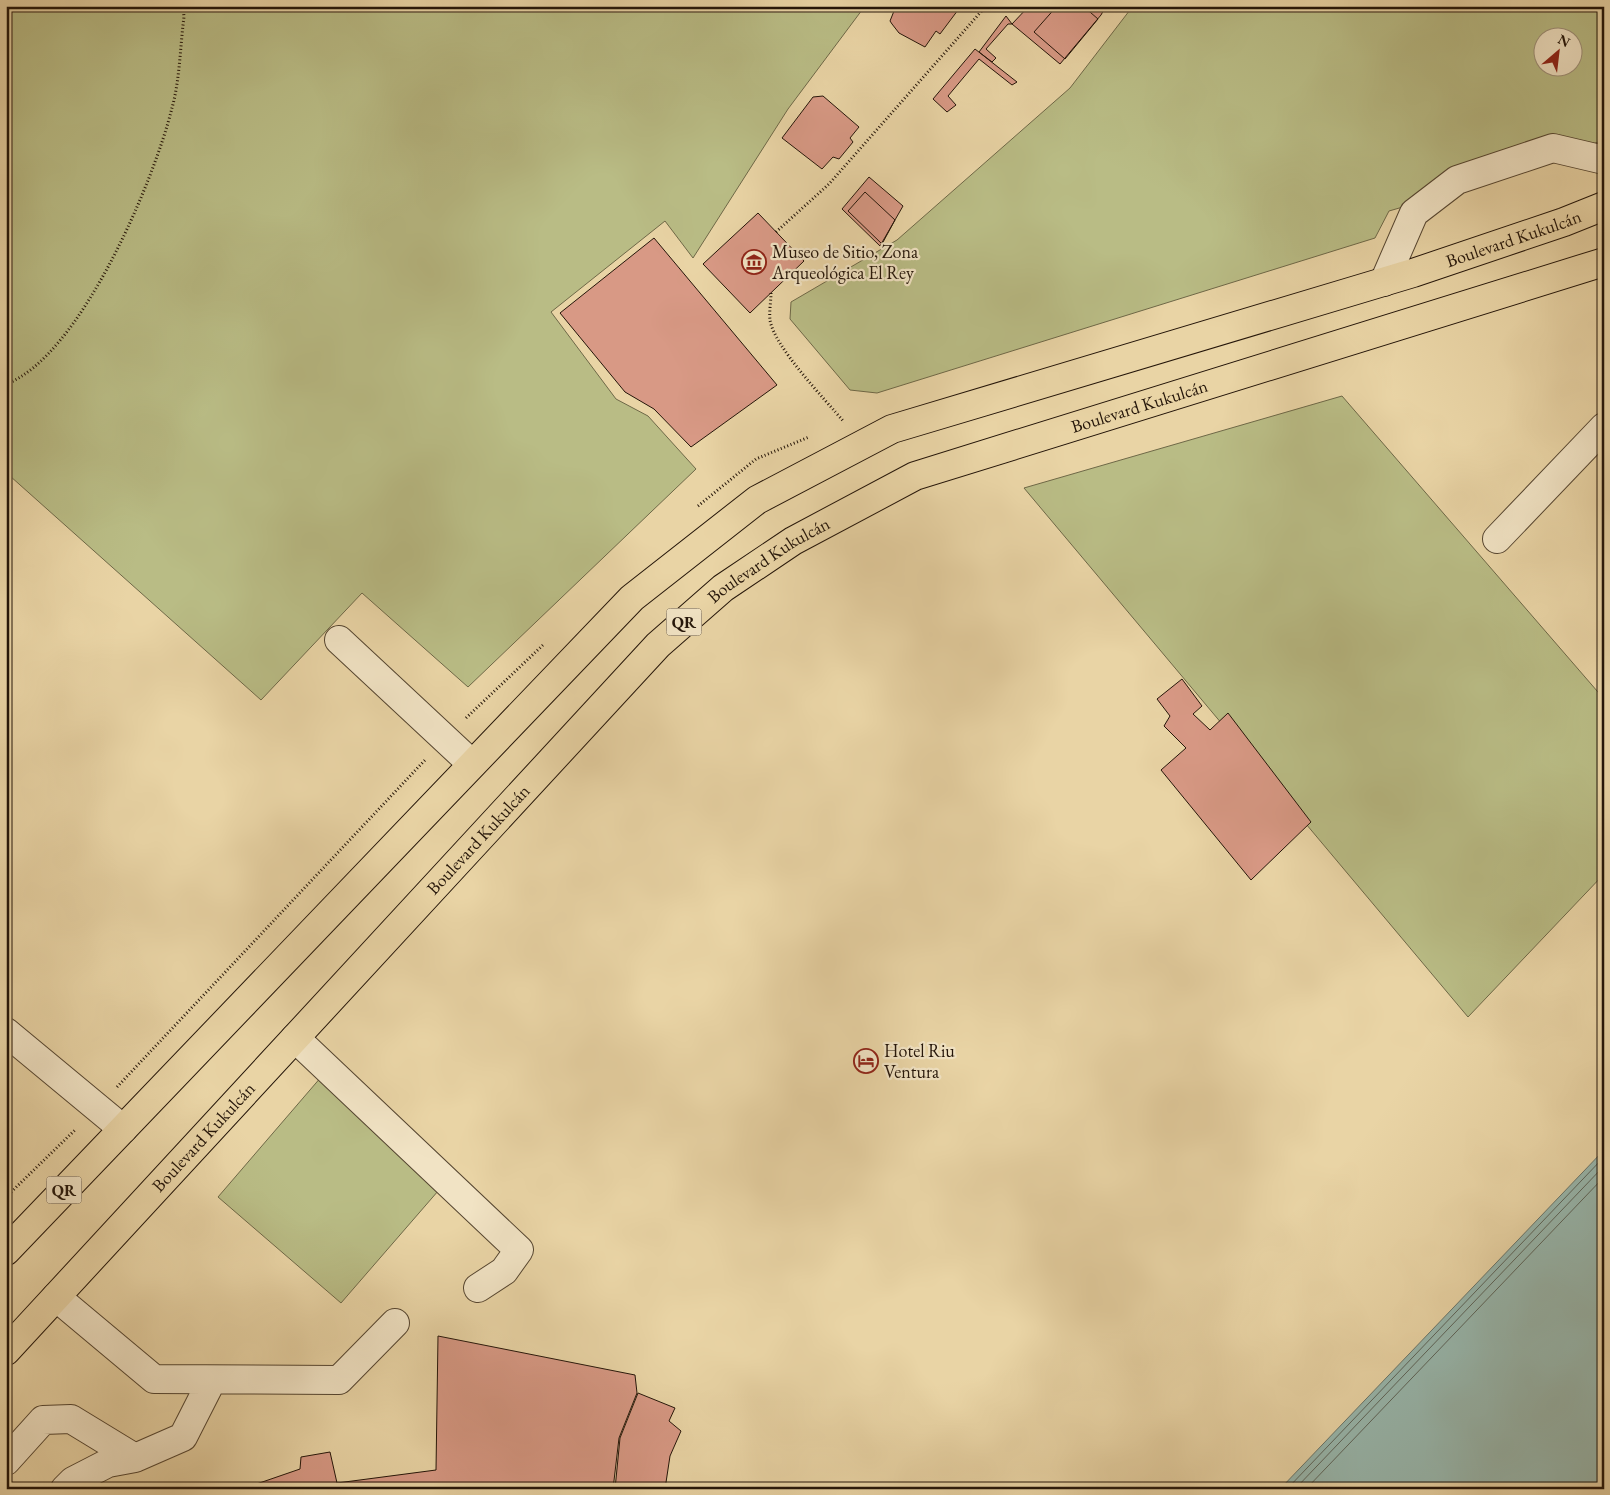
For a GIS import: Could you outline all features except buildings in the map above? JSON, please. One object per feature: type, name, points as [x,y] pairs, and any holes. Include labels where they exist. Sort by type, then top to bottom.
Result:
[{"type":"main road","name":"Boulevard Kukulcán","points":[[6,1251],[632,598],[757,500],[892,429],[1384,282],[1564,222],[1604,206]]},
{"type":"main road","name":"Boulevard Kukulcán","points":[[6,1351],[658,645],[723,588],[793,541],[914,476],[1604,262]]},
{"type":"lane","points":[[1384,282],[1414,213],[1457,180],[1553,148],[1604,160]]},
{"type":"lane","points":[[1497,539],[1604,427]]},
{"type":"lane","points":[[339,640],[472,764]]},
{"type":"lane","points":[[6,1032],[123,1129]]},
{"type":"lane","points":[[295,1038],[519,1250],[504,1271],[478,1288]]},
{"type":"lane","points":[[56,1297],[154,1379],[340,1380],[395,1323]]},
{"type":"lane","points":[[65,1489],[74,1481],[108,1463],[135,1458],[183,1437],[212,1380]]},
{"type":"lane","points":[[6,1461],[43,1420],[71,1419],[135,1458]]},
{"type":"path","points":[[6,384],[19,380],[51,352],[78,318],[109,264],[149,182],[173,106],[184,17],[183,6]]},
{"type":"path","points":[[776,232],[829,184],[986,6]]},
{"type":"path","points":[[771,293],[770,319],[777,340],[798,368],[845,422]]},
{"type":"green space","points":[[6,6],[865,6],[788,109],[693,258],[665,221],[551,312],[616,399],[648,416],[696,469],[468,687],[362,593],[261,700],[10,476],[6,477]]},
{"type":"green space","points":[[1133,6],[1604,6],[1604,140],[1468,188],[1389,211],[1375,238],[877,393],[850,390],[790,319],[791,302],[897,240],[1070,88]]},
{"type":"green space","points":[[1342,396],[1604,699],[1604,874],[1468,1017],[1024,488]]},
{"type":"green space","points":[[322,1076],[445,1183],[341,1303],[218,1197]]},
{"type":"water","points":[[1604,1150],[1604,1489],[1280,1489]]},
{"type":"place","name":"Museo de Sitio, Zona Arqueológica El Rey","points":[[754,262]]},
{"type":"place","name":"Hotel Riu Ventura","points":[[866,1061]]}]
